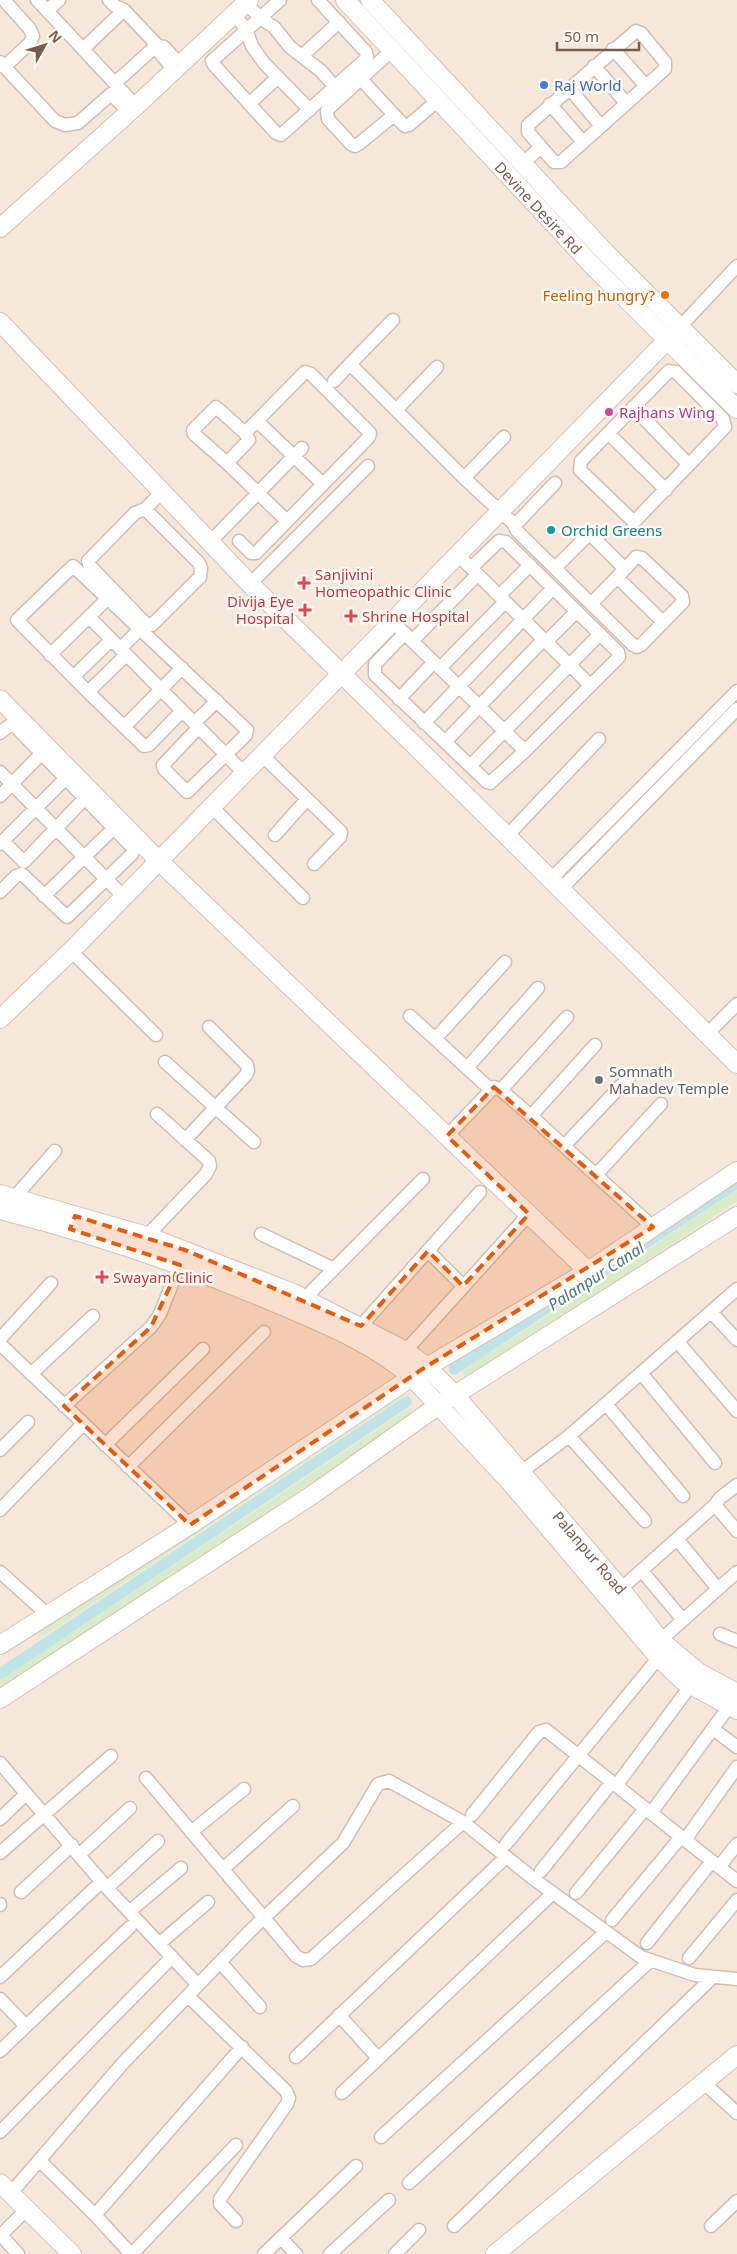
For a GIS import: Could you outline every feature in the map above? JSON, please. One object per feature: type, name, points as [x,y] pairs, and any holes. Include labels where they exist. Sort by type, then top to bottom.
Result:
[{"type":"street","points":[[4,0],[29,28],[33,36],[30,44],[2,65],[55,120],[65,125],[78,124],[111,94],[133,109]]},
{"type":"street","points":[[37,0],[116,83],[133,109]]},
{"type":"street","points":[[48,11],[59,0]]},
{"type":"street","points":[[109,0],[115,6],[124,10],[157,46],[159,52],[177,67]]},
{"type":"street","points":[[280,0],[212,61],[276,134],[281,136],[366,60],[367,55],[318,0]]},
{"type":"street","name":"Devine Desire Rd","points":[[345,0],[437,101],[592,265],[737,409]]},
{"type":"street","name":"Devine Desire Rd","points":[[370,0],[522,164],[679,328],[737,384]]},
{"type":"street","points":[[243,6],[269,22],[290,47],[321,71],[335,87]]},
{"type":"street","points":[[243,6],[246,29],[252,46],[278,78],[310,110]]},
{"type":"street","points":[[0,228],[133,109],[243,6]]},
{"type":"street","points":[[83,49],[124,10]]},
{"type":"street","points":[[302,55],[338,22]]},
{"type":"street","points":[[633,32],[641,33],[666,66],[626,104],[558,163],[554,162],[528,132],[527,127],[550,104],[594,66],[633,32]]},
{"type":"street","points":[[116,83],[157,46]]},
{"type":"street","points":[[614,49],[646,86]]},
{"type":"street","points":[[391,51],[327,110],[328,118],[355,146],[394,115]]},
{"type":"street","points":[[594,66],[626,104]]},
{"type":"street","points":[[249,104],[278,78]]},
{"type":"street","points":[[360,79],[406,126],[437,101]]},
{"type":"street","points":[[569,88],[601,126]]},
{"type":"street","points":[[550,104],[582,142]]},
{"type":"street","points":[[522,164],[541,147]]},
{"type":"street","points":[[0,1019],[71,951],[342,674],[403,632],[474,572],[500,540],[506,542],[620,654],[590,685],[525,751],[490,783],[377,678],[374,670],[375,664],[403,632],[458,555],[667,341],[737,266]]},
{"type":"street","points":[[334,381],[393,320]]},
{"type":"street","points":[[0,322],[161,493],[250,584],[737,1064]]},
{"type":"street","points":[[350,364],[464,478],[515,525],[517,531],[635,646],[640,645],[683,602],[682,596],[642,558],[636,557],[592,604]]},
{"type":"street","points":[[396,410],[437,367]]},
{"type":"street","points":[[672,371],[723,419],[725,427],[634,522],[579,468],[581,461],[622,419],[665,374],[672,371]]},
{"type":"street","points":[[239,541],[251,553],[256,553],[369,437],[370,433],[312,374],[305,372],[245,433]]},
{"type":"street","points":[[606,403],[622,419]]},
{"type":"street","points":[[227,464],[249,440],[245,433],[216,407],[193,430],[194,434],[227,464],[258,492],[286,521]]},
{"type":"street","points":[[633,407],[689,465]]},
{"type":"street","points":[[257,421],[298,452],[323,484]]},
{"type":"street","points":[[608,433],[666,490]]},
{"type":"street","points":[[464,478],[504,437]]},
{"type":"street","points":[[210,542],[298,452]]},
{"type":"street","points":[[250,584],[368,466]]},
{"type":"street","points":[[515,525],[555,483]]},
{"type":"street","points":[[145,510],[201,568],[200,577],[152,625],[145,623],[90,566],[88,561],[135,512],[145,510],[161,493]]},
{"type":"street","points":[[555,568],[588,535],[663,622]]},
{"type":"street","points":[[458,555],[590,685]]},
{"type":"street","points":[[399,699],[437,665],[502,599],[530,565]]},
{"type":"street","points":[[182,711],[147,746],[141,744],[18,623],[18,617],[73,566],[182,668],[216,701],[247,732],[191,790],[186,791],[164,769],[163,765],[216,701]]},
{"type":"street","points":[[424,723],[553,588]]},
{"type":"street","points":[[50,655],[108,598]]},
{"type":"street","points":[[445,742],[479,706],[577,611]]},
{"type":"street","points":[[89,617],[244,773]]},
{"type":"street","points":[[73,677],[119,648],[140,629]]},
{"type":"street","points":[[403,632],[525,751]]},
{"type":"street","points":[[470,766],[600,634]]},
{"type":"street","points":[[88,692],[119,648]]},
{"type":"street","points":[[124,727],[182,668]]},
{"type":"street","points":[[556,884],[639,790],[737,691]]},
{"type":"street","points":[[0,699],[45,751],[65,778],[131,845],[134,851],[67,917],[24,875],[22,868],[2,843],[65,778]]},
{"type":"street","points":[[556,884],[648,800],[737,709]]},
{"type":"street","points":[[0,733],[6,727],[13,725],[45,751],[588,1270]]},
{"type":"street","points":[[507,836],[599,739]]},
{"type":"street","points":[[684,744],[694,753]]},
{"type":"street","points":[[0,796],[45,751]]},
{"type":"street","points":[[262,755],[341,832],[340,837],[314,864]]},
{"type":"street","points":[[0,772],[124,897]]},
{"type":"street","points":[[639,790],[648,800]]},
{"type":"street","points":[[0,892],[85,798]]},
{"type":"street","points":[[275,835],[307,799]]},
{"type":"street","points":[[212,807],[303,898]]},
{"type":"street","points":[[44,896],[114,828]]},
{"type":"street","points":[[71,951],[156,1035]]},
{"type":"street","points":[[435,1039],[505,962]]},
{"type":"street","points":[[467,1068],[538,988]]},
{"type":"street","points":[[707,1034],[737,1004]]},
{"type":"street","points":[[410,1016],[467,1068],[531,1116],[653,1227]]},
{"type":"street","points":[[447,1136],[566,1018]]},
{"type":"street","points":[[185,1140],[248,1071],[247,1065],[209,1028]]},
{"type":"street","points":[[531,1116],[595,1045]]},
{"type":"street","points":[[165,1062],[254,1142]]},
{"type":"street","points":[[564,1146],[631,1075]]},
{"type":"street","points":[[596,1175],[661,1104]]},
{"type":"street","points":[[141,1243],[206,1174],[210,1166],[208,1161],[157,1114]]},
{"type":"street","points":[[55,1151],[7,1196],[73,1223],[183,1257],[299,1305],[361,1326],[401,1357],[412,1377],[515,1477],[569,1436],[737,1289]]},
{"type":"street","points":[[0,1645],[190,1525],[412,1377],[588,1270],[737,1171]]},
{"type":"street","points":[[299,1305],[423,1179]]},
{"type":"street","points":[[361,1326],[480,1192]]},
{"type":"street","points":[[0,1210],[73,1223]]},
{"type":"street","points":[[401,1357],[529,1214]]},
{"type":"street","points":[[0,1699],[315,1492],[439,1405],[737,1216]]},
{"type":"street","points":[[261,1234],[334,1270]]},
{"type":"street","points":[[428,1251],[463,1286]]},
{"type":"street","points":[[64,1406],[151,1327],[160,1314],[183,1257]]},
{"type":"street","points":[[0,1339],[51,1283]]},
{"type":"street","points":[[299,1305],[357,1338],[401,1357]]},
{"type":"street","points":[[711,1312],[737,1340]]},
{"type":"street","points":[[31,1374],[93,1316]]},
{"type":"street","points":[[128,1467],[264,1332]]},
{"type":"street","points":[[677,1341],[737,1411]]},
{"type":"street","points":[[0,1344],[190,1525]]},
{"type":"street","points":[[105,1444],[203,1349]]},
{"type":"street","name":"Palanpur Road","points":[[401,1357],[428,1367],[455,1395],[515,1477],[554,1521],[659,1649],[698,1672],[735,1701]]},
{"type":"street","points":[[641,1373],[715,1464]]},
{"type":"street","points":[[606,1404],[683,1496]]},
{"type":"street","points":[[0,1450],[28,1422]]},
{"type":"street","points":[[0,1510],[83,1424]]},
{"type":"street","points":[[569,1436],[645,1521]]},
{"type":"street","points":[[615,1594],[715,1505],[720,1498],[737,1485]]},
{"type":"street","points":[[715,1505],[737,1531]]},
{"type":"street","points":[[677,1539],[718,1588]]},
{"type":"street","points":[[642,1571],[683,1620]]},
{"type":"street","points":[[0,1572],[48,1615]]},
{"type":"street","points":[[296,2057],[506,1850],[683,1620],[737,1572]]},
{"type":"street","points":[[720,1634],[737,1642]]},
{"type":"street","points":[[576,1893],[648,1811],[735,1701],[682,1680],[659,1649]]},
{"type":"street","points":[[541,1871],[614,1784],[691,1685]]},
{"type":"street","points":[[713,1729],[737,1747]]},
{"type":"street","points":[[146,1778],[296,1956],[303,1960],[311,1959],[468,1818],[542,1730],[546,1730],[737,1881]]},
{"type":"street","points":[[0,1853],[111,1756]]},
{"type":"street","points":[[0,1763],[76,1849],[103,1886],[130,1911],[198,1985]]},
{"type":"street","points":[[612,1920],[683,1838],[737,1767]]},
{"type":"street","points":[[72,2254],[5,2188],[39,2160],[123,2063],[264,1918],[343,1843],[378,1784],[389,1782],[468,1818],[553,1893],[641,1957],[695,1975],[737,1979]]},
{"type":"street","points":[[191,1832],[244,1789]]},
{"type":"street","points":[[0,1819],[26,1794]]},
{"type":"street","points":[[222,1869],[293,1806]]},
{"type":"street","points":[[20,1892],[130,1808]]},
{"type":"street","points":[[0,1977],[103,1886],[158,1841]]},
{"type":"street","points":[[647,1943],[715,1864],[737,1844]]},
{"type":"street","points":[[130,1911],[181,1868]]},
{"type":"street","points":[[342,2093],[553,1893]]},
{"type":"street","points":[[689,1958],[737,1900]]},
{"type":"street","points":[[160,1943],[208,1902]]},
{"type":"street","points":[[0,2051],[130,1927]]},
{"type":"street","points":[[381,2137],[606,1932]]},
{"type":"street","points":[[0,2132],[172,1957]]},
{"type":"street","points":[[409,2183],[652,1960]]},
{"type":"street","points":[[220,1962],[260,2007]]},
{"type":"street","points":[[454,2226],[713,1977]]},
{"type":"street","points":[[188,1996],[286,2091],[289,2098],[287,2104],[220,2199],[220,2204],[236,2221]]},
{"type":"street","points":[[0,1999],[26,2026]]},
{"type":"street","points":[[339,2015],[378,2058]]},
{"type":"street","points":[[95,2215],[242,2047]]},
{"type":"street","points":[[495,2254],[736,2058]]},
{"type":"street","points":[[704,2083],[737,2113]]},
{"type":"street","points":[[39,2160],[95,2215],[131,2254],[236,2145]]},
{"type":"street","points":[[264,2254],[356,2166]]},
{"type":"street","points":[[330,2254],[388,2200]]},
{"type":"street","points":[[711,2226],[737,2201]]},
{"type":"street","points":[[18,2254],[0,2236],[27,2209]]},
{"type":"street","points":[[395,2254],[419,2230]]},
{"type":"street","points":[[281,2238],[296,2254]]},
{"type":"highlighted area","points":[[494,1087],[653,1227],[421,1370],[190,1525],[64,1406],[151,1327],[180,1265],[70,1229],[75,1216],[185,1250],[361,1326],[428,1251],[463,1286],[529,1214],[447,1136]]},
{"type":"shaded area","points":[[0,0],[737,0],[737,2254],[0,2254]]},
{"type":"green space","points":[[737,1190],[737,1201],[467,1380],[461,1370],[532,1326]]},
{"type":"green space","points":[[400,1391],[404,1396],[42,1637],[36,1630]]},
{"type":"green space","points":[[410,1408],[414,1415],[0,1689],[0,1680]]},
{"type":"waterway","name":"Palanpur Canal","points":[[454,1369],[737,1183]]},
{"type":"waterway","points":[[0,1674],[406,1402]]},
{"type":"place","name":"Raj World","points":[[544,85]]},
{"type":"place","name":"Feeling hungry?","points":[[665,295]]},
{"type":"place","name":"Rajhans Wing","points":[[609,412]]},
{"type":"place","name":"Orchid Greens","points":[[551,530]]},
{"type":"place","name":"Sanjivini Homeopathic Clinic","points":[[304,583]]},
{"type":"place","name":"Divija Eye Hospital","points":[[305,610]]},
{"type":"place","name":"Shrine Hospital","points":[[351,616]]},
{"type":"place","name":"Somnath Mahadev Temple","points":[[599,1080]]},
{"type":"place","name":"Swayam Clinic","points":[[102,1277]]}]
